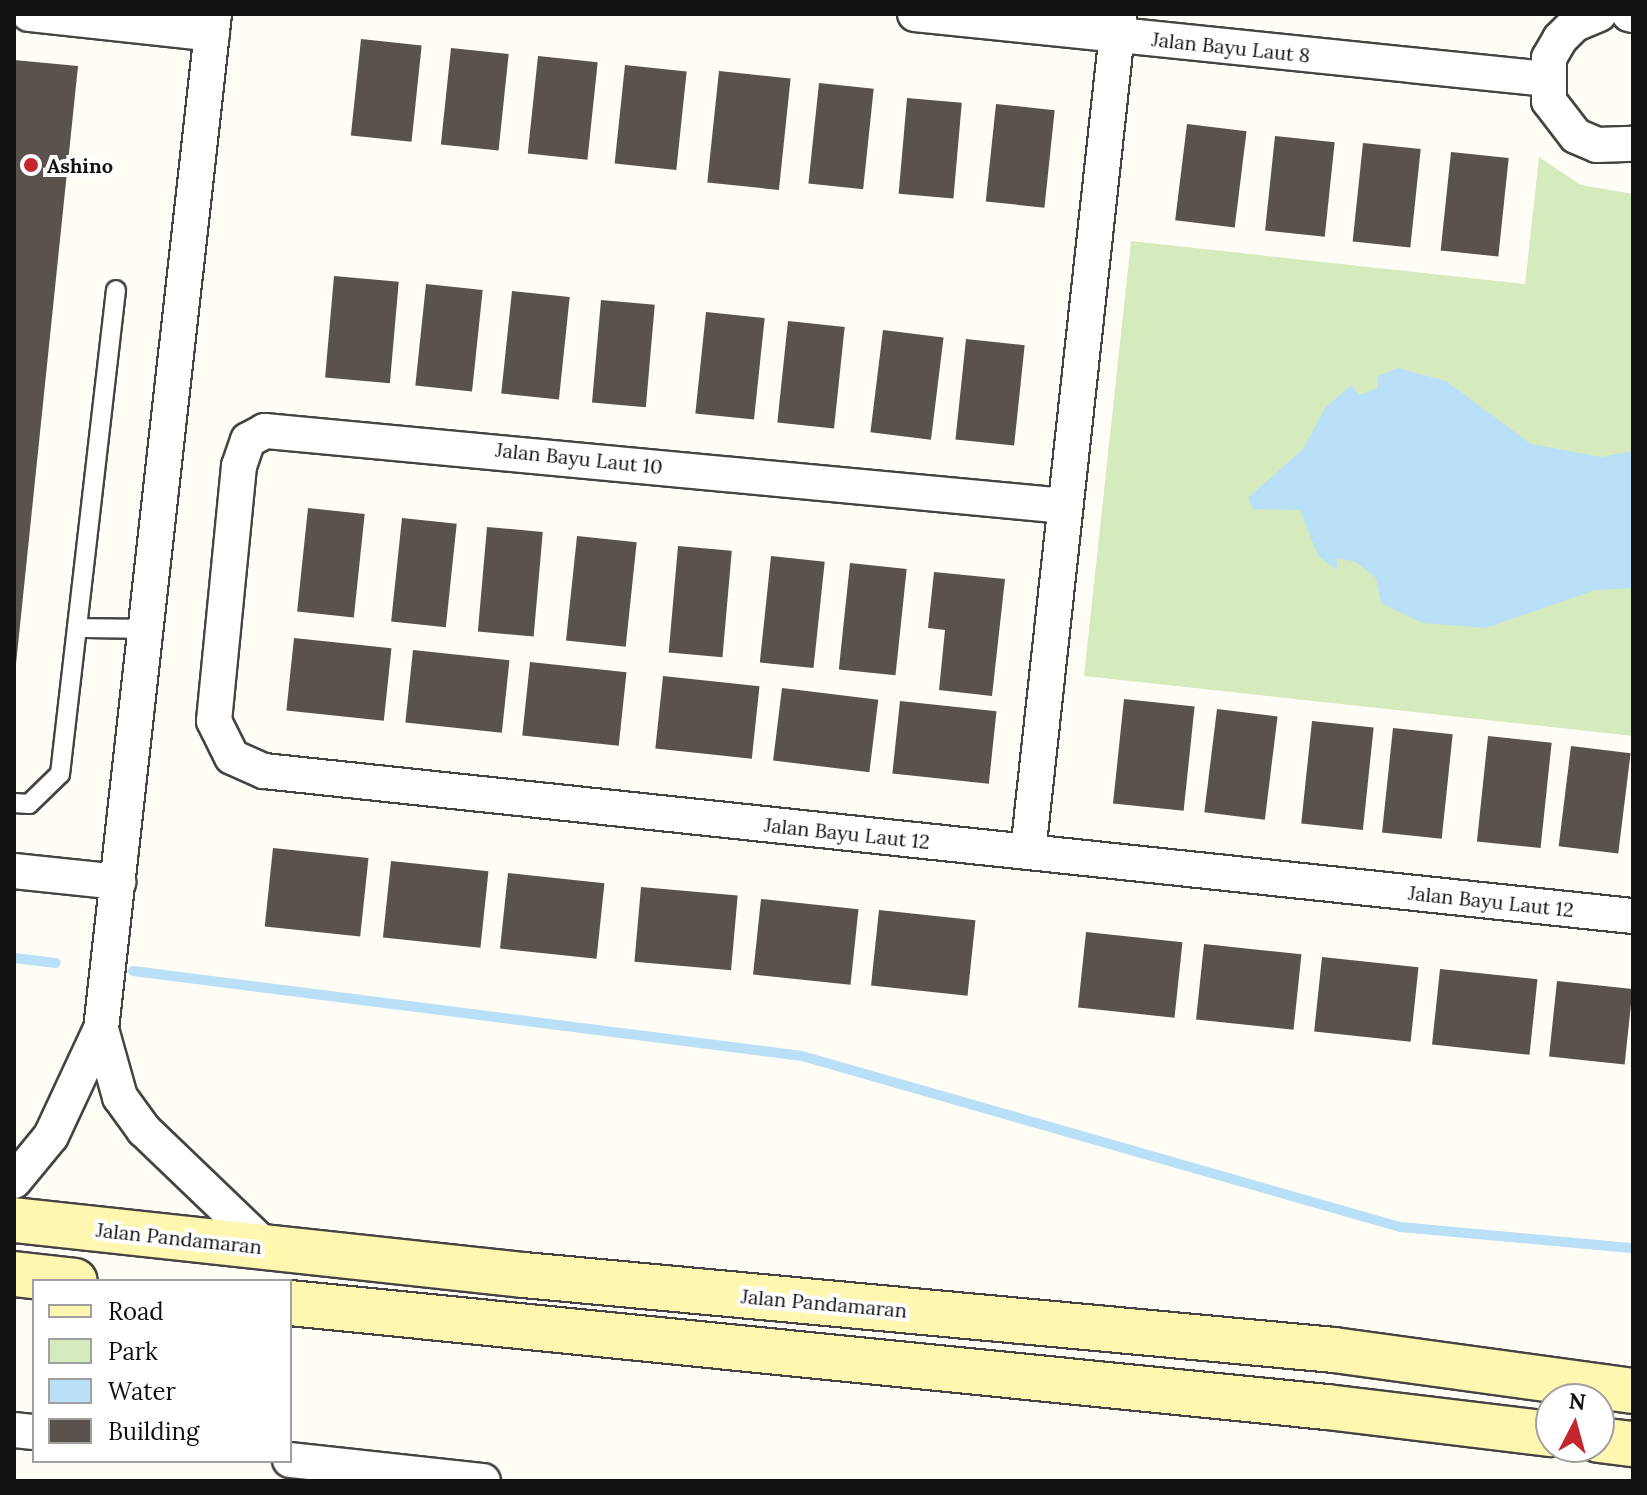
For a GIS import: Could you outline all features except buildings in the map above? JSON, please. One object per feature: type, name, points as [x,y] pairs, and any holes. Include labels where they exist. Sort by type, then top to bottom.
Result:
[{"type":"main road","name":"Jalan Pandamaran","points":[[14,1220],[267,1248],[1334,1350],[1633,1391]]},
{"type":"main road","points":[[14,1274],[58,1279]]},
{"type":"main road","points":[[292,1303],[1535,1432]]},
{"type":"street","points":[[14,1181],[51,1136],[101,1029],[213,24],[29,14]]},
{"type":"street","name":"Jalan Bayu Laut 8","points":[[915,14],[1118,24],[1546,79]]},
{"type":"street","points":[[1596,14],[1560,39],[1546,79],[1549,101],[1576,136],[1597,145],[1633,144]]},
{"type":"street","points":[[1028,852],[1118,24]]},
{"type":"street","name":"Jalan Bayu Laut 10","points":[[227,592],[239,466],[248,440],[265,431],[1065,506]]},
{"type":"street","name":"Jalan Bayu Laut 12","points":[[227,592],[214,721],[232,757],[264,771],[1633,916]]},
{"type":"street","points":[[14,871],[118,882]]},
{"type":"street","points":[[101,1029],[120,1097],[144,1130],[267,1248]]},
{"type":"street","points":[[292,1460],[483,1481]]},
{"type":"lane","points":[[14,803],[29,804],[60,774],[116,290]]},
{"type":"lane","points":[[77,628],[145,629]]},
{"type":"green space","points":[[1539,157],[1581,185],[1633,194],[1633,736],[1084,676],[1131,241],[1525,284]]},
{"type":"water","points":[[1398,368],[1446,381],[1531,444],[1601,457],[1633,451],[1633,588],[1595,590],[1486,628],[1422,623],[1381,603],[1376,578],[1356,562],[1337,558],[1337,570],[1318,556],[1300,510],[1253,509],[1248,498],[1303,449],[1325,408],[1351,385],[1360,395],[1377,388],[1378,376]]},
{"type":"waterway","points":[[14,958],[56,963]]},
{"type":"waterway","points":[[133,971],[802,1056],[1400,1227],[1633,1248]]},
{"type":"place","name":"Ashino","points":[[31,165]]}]
